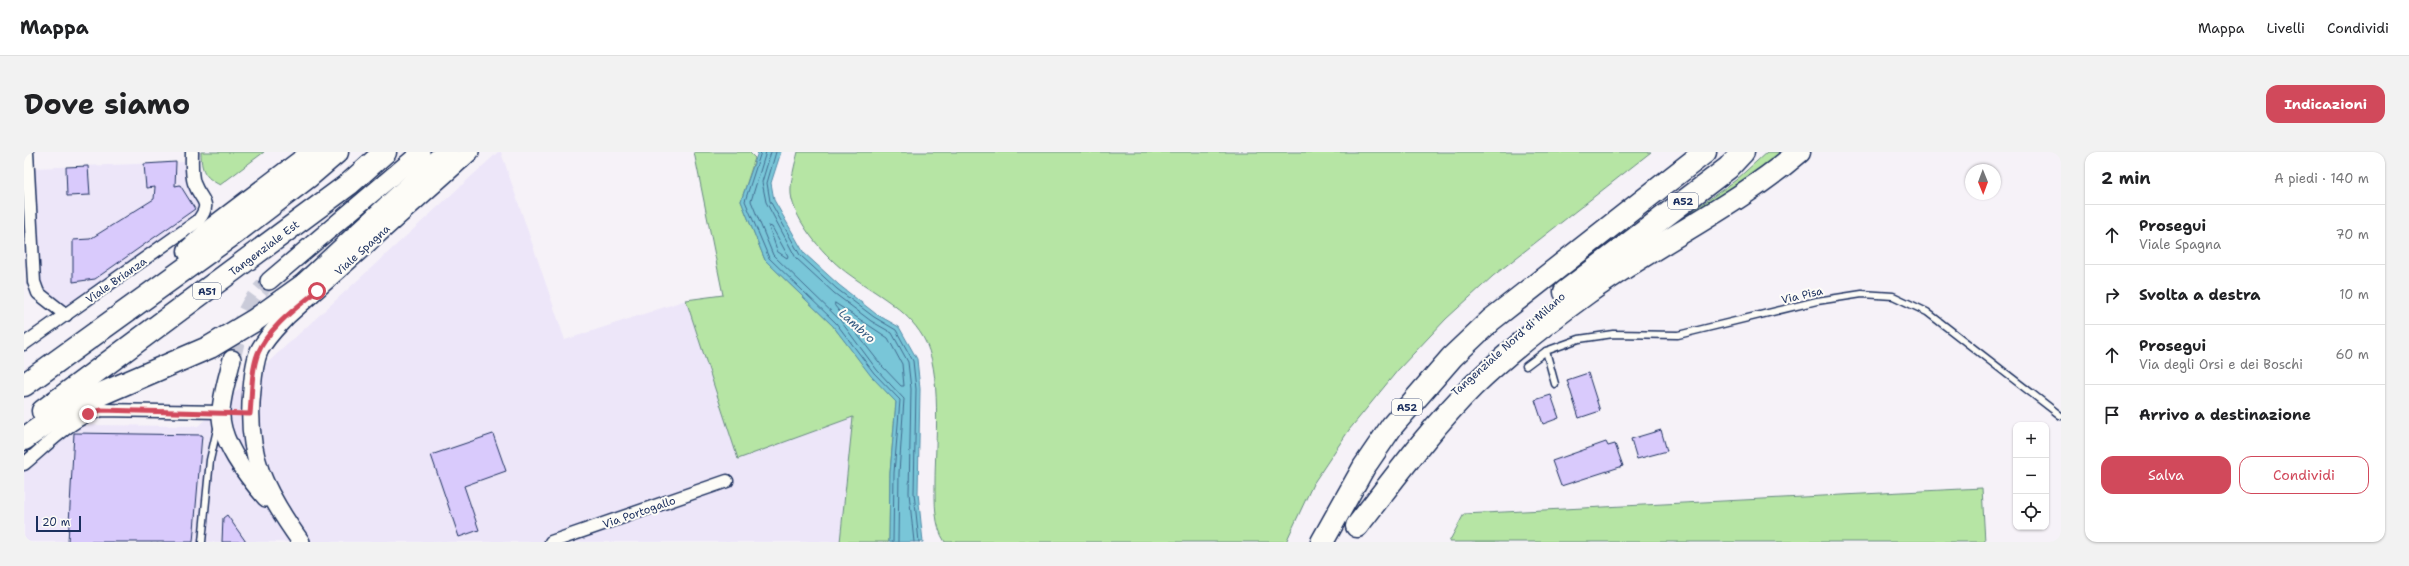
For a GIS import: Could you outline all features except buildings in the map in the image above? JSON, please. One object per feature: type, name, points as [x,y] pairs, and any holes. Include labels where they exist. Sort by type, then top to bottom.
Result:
[{"type":"highway","points":[[106,326],[214,228],[314,152]]},
{"type":"highway","name":"A51","points":[[24,385],[236,232],[309,176],[336,152]]},
{"type":"highway","name":"Tangenziale Est","points":[[24,424],[330,198],[385,152]]},
{"type":"highway","points":[[24,438],[55,417],[87,400],[210,347],[255,320],[304,285],[447,152]]},
{"type":"highway","points":[[1604,231],[1685,152]]},
{"type":"highway","name":"A52","points":[[1322,542],[1364,467],[1392,426],[1452,357],[1491,320],[1705,152]]},
{"type":"highway","name":"A52","points":[[1629,254],[1728,168],[1743,152]]},
{"type":"highway","points":[[1354,534],[1403,467],[1472,387],[1510,352],[1545,316],[1589,292],[1629,254],[1766,178],[1799,152]]},
{"type":"street","points":[[27,152],[29,272],[38,293],[66,315]]},
{"type":"street","name":"Viale Brianza","points":[[24,344],[198,221],[205,212],[206,202],[194,183],[192,152]]},
{"type":"street","points":[[268,281],[421,152]]},
{"type":"street","name":"Viale Spagna","points":[[298,537],[266,486],[256,464],[252,443],[250,414],[258,353],[267,338],[287,316],[470,152]]},
{"type":"street","name":"Viale Spagna","points":[[232,359],[221,412],[229,445],[243,471],[298,537]]},
{"type":"street","points":[[24,464],[73,423],[88,414],[101,410],[221,412],[250,414]]},
{"type":"street","name":"Via Portogallo","points":[[551,542],[727,481]]},
{"type":"lane","name":"Via Pisa","points":[[1526,366],[1546,351],[1579,339],[1613,334],[1678,335],[1817,301],[1862,294],[1893,296],[1927,312],[2061,416]]},
{"type":"lane","points":[[1546,351],[1555,384]]},
{"type":"lane","points":[[202,542],[210,460],[221,412]]},
{"type":"shaded area","points":[[498,152],[501,152],[565,340],[686,300],[738,459],[853,416],[840,542],[24,542],[24,467],[84,425],[198,426]]},
{"type":"shaded area","points":[[186,162],[189,187],[200,204],[200,211],[196,218],[67,309],[43,291],[39,281],[32,168]]},
{"type":"green space","points":[[201,152],[264,152],[220,185],[210,179],[204,172]]},
{"type":"green space","points":[[694,152],[749,152],[755,158],[741,201],[765,260],[833,326],[871,375],[896,402],[890,473],[889,542],[840,542],[853,417],[738,459],[686,300],[723,295]]},
{"type":"green space","points":[[798,152],[1651,152],[1493,276],[1446,319],[1398,370],[1349,430],[1313,484],[1286,542],[945,542],[941,536],[936,514],[936,387],[929,351],[923,337],[908,318],[890,302],[841,268],[822,250],[805,228],[793,205],[791,194],[792,178]]},
{"type":"green space","points":[[1767,152],[1784,152],[1685,222],[1673,225],[1736,180]]},
{"type":"green space","points":[[1982,488],[1985,542],[1449,542],[1464,514]]},
{"type":"water","name":"Lambro","points":[[758,152],[781,152],[771,183],[774,200],[804,253],[839,285],[876,314],[899,327],[917,359],[920,389],[918,493],[923,542],[889,542],[890,473],[896,402],[871,376],[833,326],[765,260],[741,201]]},
{"type":"tunnel","points":[[232,359],[241,326],[248,308],[253,299],[269,281]]},
{"type":"route","points":[[88,414],[101,410],[221,412],[250,414],[254,371],[258,353],[267,338],[287,316],[317,291]]}]
